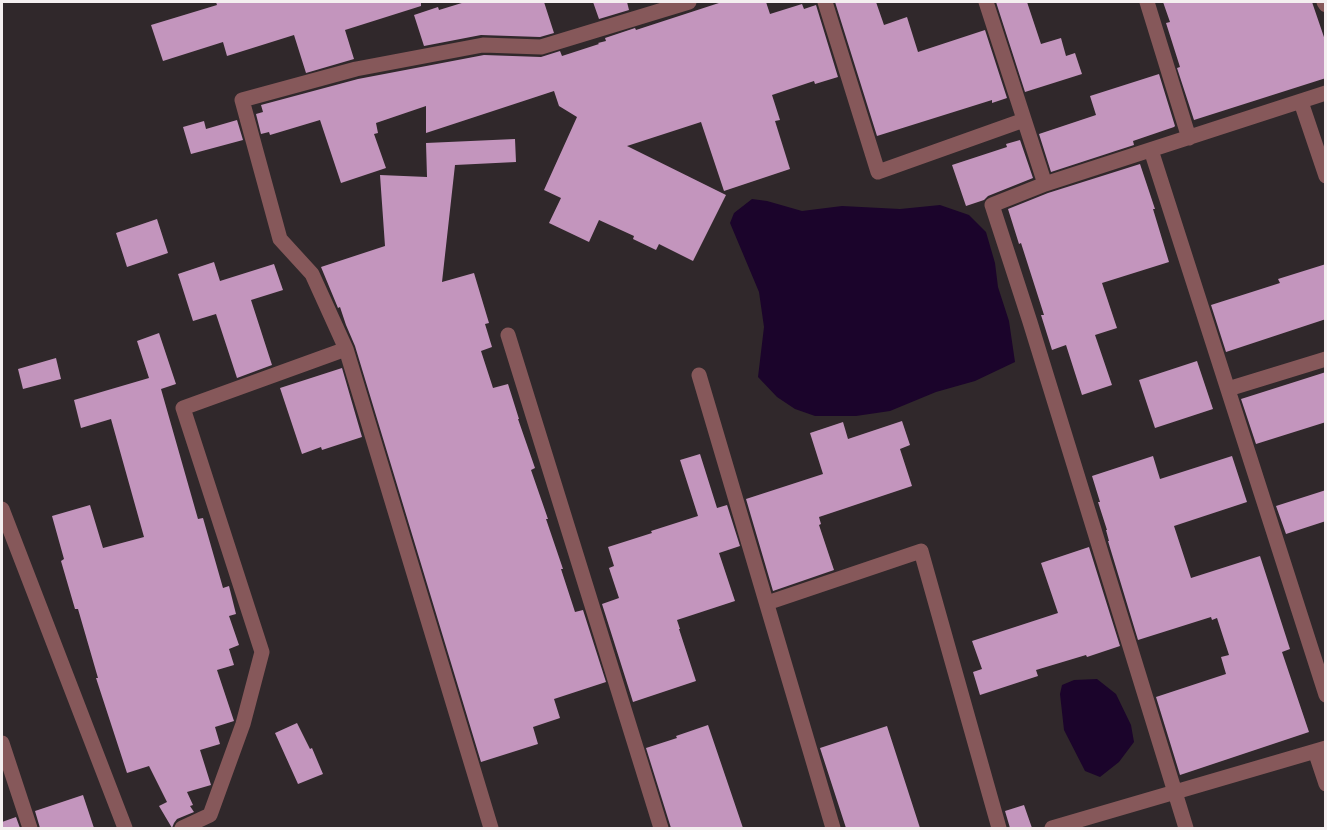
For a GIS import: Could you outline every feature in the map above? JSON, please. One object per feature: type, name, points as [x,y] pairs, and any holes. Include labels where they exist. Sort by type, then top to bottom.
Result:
[{"type":"street","points":[[492,828],[346,349],[312,274],[280,239],[242,100],[357,69],[483,45],[541,47],[689,2]]},
{"type":"street","points":[[825,2],[878,172],[1024,120]]},
{"type":"street","points":[[986,2],[1045,184]]},
{"type":"street","points":[[1147,2],[1189,138]]},
{"type":"street","points":[[1186,828],[1034,333],[992,205],[1045,184],[1326,93]]},
{"type":"street","points":[[1301,102],[1326,176]]},
{"type":"street","points":[[1151,150],[1326,695]]},
{"type":"street","points":[[508,336],[661,828]]},
{"type":"street","points":[[182,828],[210,815],[243,724],[262,652],[183,408],[346,349]]},
{"type":"street","points":[[1228,389],[1326,359]]},
{"type":"street","points":[[699,375],[832,828]]},
{"type":"street","points":[[2,509],[125,828]]},
{"type":"street","points":[[767,603],[921,551],[999,828]]},
{"type":"street","points":[[2,743],[30,828]]},
{"type":"street","points":[[1052,828],[1321,749],[1326,784]]},
{"type":"shaded area","points":[[752,199],[802,211],[842,206],[900,209],[940,205],[969,215],[986,232],[995,263],[998,287],[1009,321],[1015,362],[975,381],[936,392],[890,411],[856,416],[815,416],[795,409],[777,397],[758,377],[764,327],[759,292],[730,223],[734,213]]},
{"type":"shaded area","points":[[1097,679],[1116,694],[1131,725],[1134,742],[1119,762],[1100,777],[1085,771],[1064,730],[1060,694],[1062,685],[1074,680]]},
{"type":"building","points":[[216,2],[421,2],[421,6],[345,30],[354,59],[306,73],[294,35],[227,56],[223,42],[163,61],[151,25],[217,5]]},
{"type":"building","points":[[465,2],[544,2],[554,33],[540,37],[481,35],[424,46],[414,15],[438,7],[439,10]]},
{"type":"building","points":[[593,2],[627,2],[629,10],[599,19]]},
{"type":"building","points":[[722,2],[766,2],[770,14],[802,4],[804,9],[816,5],[838,77],[815,84],[814,81],[772,95],[780,120],[775,121],[790,169],[724,191],[701,122],[627,146],[726,195],[693,261],[659,244],[656,250],[633,239],[634,236],[599,220],[589,242],[549,223],[561,198],[544,190],[577,117],[559,106],[554,91],[426,133],[426,106],[376,123],[378,133],[374,134],[386,168],[341,183],[320,120],[270,135],[269,132],[261,134],[256,114],[263,112],[261,105],[358,79],[484,55],[541,57],[560,51],[562,56],[599,44],[606,41],[605,38]]},
{"type":"building","points":[[835,2],[876,2],[884,25],[907,17],[918,52],[985,30],[1007,98],[992,103],[992,100],[877,136]]},
{"type":"building","points":[[996,2],[1027,2],[1041,44],[1061,38],[1066,56],[1075,53],[1082,74],[1025,92]]},
{"type":"building","points":[[1163,2],[1312,2],[1326,43],[1326,78],[1194,120],[1177,68],[1180,67],[1166,23],[1170,22]]},
{"type":"building","points":[[1159,74],[1174,127],[1133,141],[1134,145],[1051,172],[1039,134],[1096,115],[1090,96]]},
{"type":"building","points":[[237,120],[243,140],[191,154],[183,127],[204,121],[206,129]]},
{"type":"building","points":[[515,139],[516,162],[455,165],[442,282],[474,273],[489,323],[485,324],[492,347],[481,351],[493,388],[508,384],[535,468],[531,470],[575,612],[583,610],[606,682],[554,699],[560,718],[533,727],[538,744],[481,762],[355,346],[321,267],[385,246],[380,175],[427,177],[426,143]]},
{"type":"building","points":[[1020,140],[1033,178],[966,206],[952,165],[1007,147],[1006,144]]},
{"type":"building","points":[[1140,164],[1169,262],[1102,283],[1117,328],[1095,335],[1112,385],[1082,395],[1066,345],[1052,350],[1041,315],[1044,315],[1008,209],[1048,193]]},
{"type":"building","points":[[157,219],[168,253],[127,267],[116,233]]},
{"type":"building","points":[[214,262],[220,281],[274,264],[283,290],[251,300],[272,365],[237,378],[216,314],[193,321],[178,274]]},
{"type":"building","points":[[1326,264],[1326,319],[1226,352],[1211,305],[1280,283],[1278,279]]},
{"type":"building","points":[[159,333],[176,384],[161,389],[198,519],[203,518],[223,588],[229,586],[236,614],[229,616],[239,645],[229,649],[234,665],[217,670],[234,721],[215,727],[220,744],[200,750],[211,785],[187,792],[194,812],[177,819],[172,828],[159,806],[167,802],[149,766],[127,773],[96,678],[98,678],[78,609],[75,609],[61,561],[64,559],[52,516],[90,505],[103,548],[144,537],[111,419],[81,428],[74,400],[149,378],[137,341]]},
{"type":"building","points":[[56,358],[61,379],[23,389],[18,369]]},
{"type":"building","points":[[1197,361],[1213,409],[1155,428],[1139,380]]},
{"type":"building","points":[[342,368],[362,437],[302,454],[280,388]]},
{"type":"building","points":[[1326,372],[1326,422],[1256,444],[1241,399]]},
{"type":"building","points":[[902,421],[910,445],[900,449],[912,486],[819,517],[821,524],[819,525],[834,570],[773,591],[746,499],[823,474],[810,433],[843,422],[848,439]]},
{"type":"building","points":[[700,454],[717,508],[727,505],[740,546],[719,553],[735,601],[677,620],[696,681],[633,702],[602,604],[619,598],[609,568],[614,566],[608,547],[698,516],[680,460]]},
{"type":"building","points":[[1153,456],[1160,479],[1232,456],[1247,502],[1174,526],[1191,578],[1260,556],[1290,649],[1282,652],[1309,732],[1180,775],[1156,697],[1226,674],[1221,657],[1229,655],[1217,618],[1212,620],[1211,617],[1138,640],[1108,541],[1092,476]]},
{"type":"building","points":[[1326,490],[1326,521],[1286,534],[1276,506]]},
{"type":"building","points":[[1089,547],[1120,646],[1036,670],[1038,676],[980,695],[973,672],[982,669],[972,641],[1058,613],[1041,563]]},
{"type":"building","points":[[297,723],[310,749],[312,748],[323,774],[298,784],[275,733]]},
{"type":"building","points":[[708,725],[743,828],[671,828],[646,748]]},
{"type":"building","points":[[887,726],[920,828],[846,828],[820,748]]},
{"type":"building","points":[[83,795],[94,828],[40,828],[35,811]]},
{"type":"building","points":[[1024,805],[1032,828],[1010,828],[1005,811]]},
{"type":"building","points":[[16,817],[20,828],[2,828],[2,822]]}]
